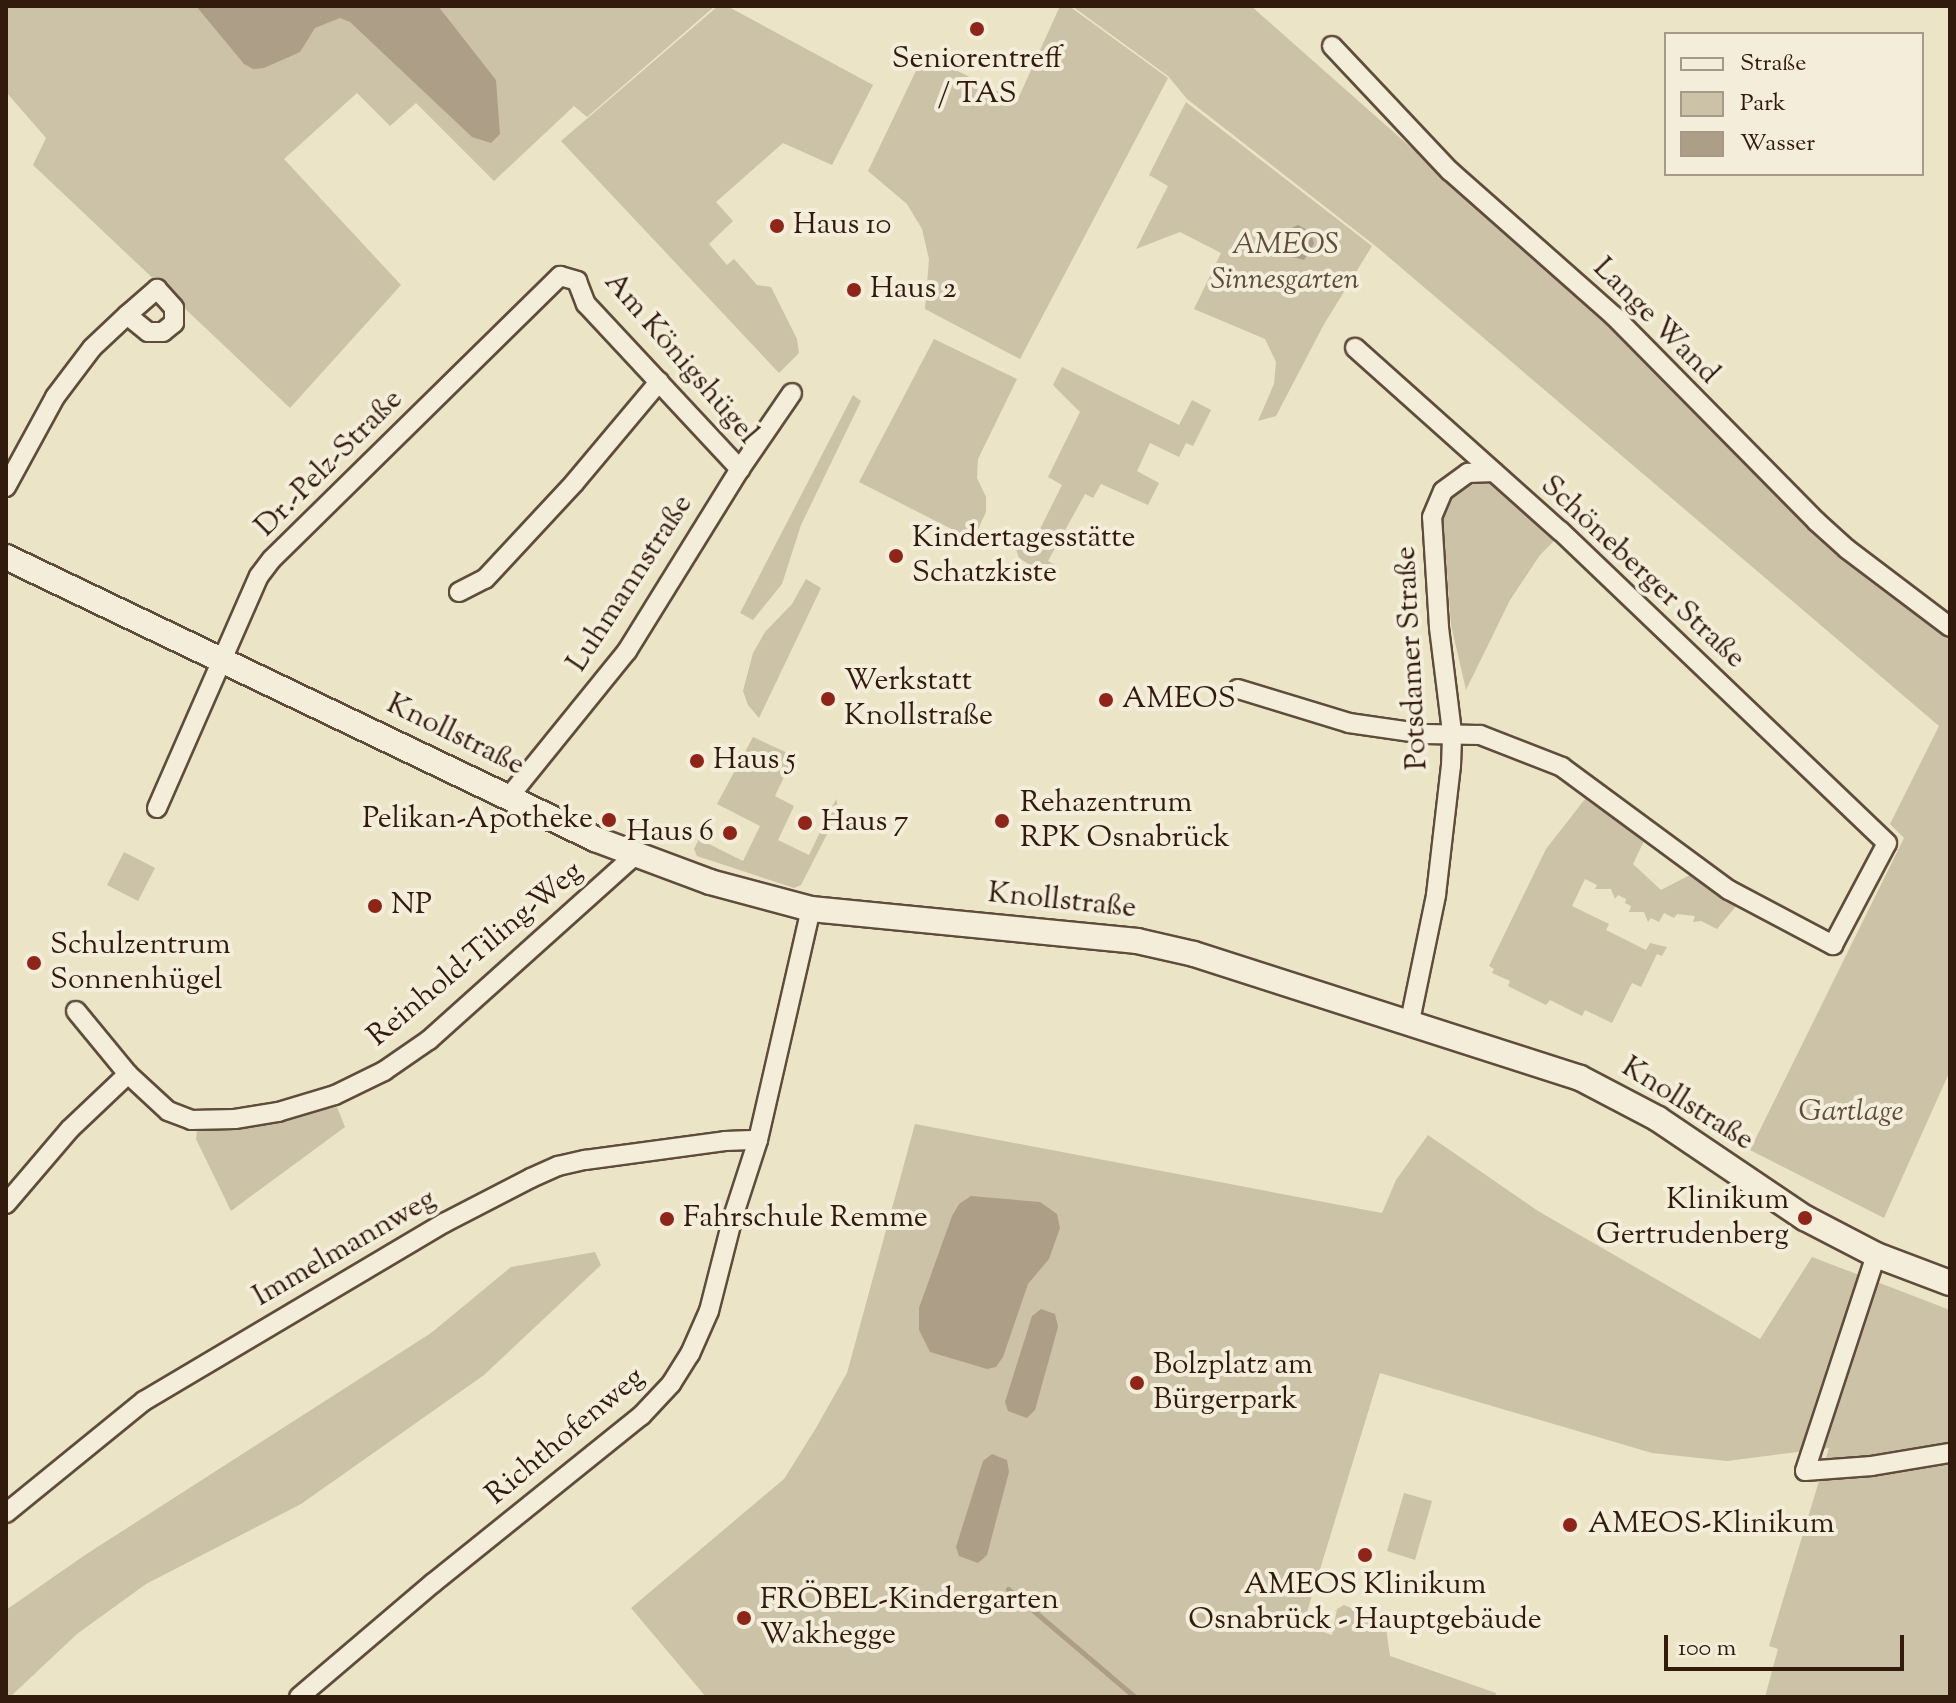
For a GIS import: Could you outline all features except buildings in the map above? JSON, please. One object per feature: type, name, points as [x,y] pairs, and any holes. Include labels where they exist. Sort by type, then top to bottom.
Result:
[{"type":"street","name":"Lange Wand","points":[[1332,46],[1450,171],[1614,316],[1816,521],[1847,549],[1950,627]]},
{"type":"street","name":"Am Königshügel","points":[[507,329],[560,276],[577,281],[586,304],[740,469]]},
{"type":"street","points":[[6,487],[55,397],[92,348],[127,315]]},
{"type":"street","name":"Dr.-Pelz-Straße","points":[[224,661],[259,576],[272,559],[507,329]]},
{"type":"street","name":"Schöneberger Straße","points":[[1355,348],[1494,472],[1887,843],[1833,945],[1729,890],[1562,767],[1480,735],[1452,732]]},
{"type":"street","points":[[459,592],[485,579],[575,482],[659,382]]},
{"type":"street","name":"Luhmannstraße","points":[[508,798],[627,651],[740,469],[792,393]]},
{"type":"street","name":"Potsdamer Straße","points":[[1410,1021],[1436,895],[1452,732],[1439,627],[1432,517],[1443,491],[1468,473],[1494,472]]},
{"type":"street","name":"Knollstraße","points":[[6,557],[508,798],[635,855],[759,898],[811,909],[1137,941],[1194,954],[1580,1078],[1622,1098],[1805,1218],[1876,1255],[1950,1283]]},
{"type":"street","points":[[157,808],[224,661]]},
{"type":"street","points":[[1238,689],[1349,723],[1425,734],[1452,732]]},
{"type":"street","name":"Reinhold-Tiling-Weg","points":[[76,1011],[128,1074],[168,1111],[191,1120],[264,1114],[335,1095],[384,1071],[429,1040],[635,855]]},
{"type":"street","name":"Richthofenweg","points":[[299,1697],[437,1579],[641,1416],[671,1384],[690,1354],[709,1311],[733,1217],[758,1140],[811,909]]},
{"type":"street","points":[[6,1204],[70,1129],[128,1074]]},
{"type":"street","name":"Immelmannweg","points":[[6,1513],[144,1401],[444,1223],[531,1178],[558,1166],[585,1160],[725,1141],[758,1140]]},
{"type":"street","points":[[1876,1255],[1805,1471],[1872,1466],[1950,1453]]},
{"type":"green space","points":[[6,6],[715,6],[587,117],[574,106],[494,181],[416,103],[390,126],[357,93],[284,159],[401,285],[290,408],[33,165],[46,138],[6,92]]},
{"type":"green space","points":[[718,6],[727,6],[873,85],[832,165],[783,143],[716,202],[733,221],[709,244],[727,265],[734,259],[757,285],[771,287],[797,339],[799,353],[779,373],[561,141]]},
{"type":"green space","points":[[1060,6],[1069,6],[1168,78],[1020,359],[925,309],[929,259],[922,229],[907,204],[868,171],[924,54],[1017,101]]},
{"type":"green space","name":"Gartlage","points":[[1072,6],[1251,6],[1631,342],[1827,536],[1950,638],[1950,1071],[1884,1218],[1750,1150],[1904,838],[1890,824],[1939,726],[1378,248],[1187,99],[1168,76]]},
{"type":"green space","name":"AMEOS Sinnesgarten","points":[[1186,102],[1372,246],[1323,326],[1276,416],[1258,421],[1274,384],[1276,362],[1265,339],[1194,309],[1221,253],[1180,232],[1136,249],[1168,186],[1149,175]]},
{"type":"green space","points":[[934,339],[1017,379],[978,459],[977,478],[986,497],[986,512],[973,540],[859,482]]},
{"type":"green space","points":[[1062,367],[1179,425],[1192,400],[1211,410],[1193,446],[1186,443],[1179,457],[1150,443],[1137,471],[1159,483],[1148,505],[1101,484],[1093,498],[1085,494],[1048,561],[1055,565],[1048,577],[1019,558],[1015,546],[1017,538],[1032,545],[1062,485],[1048,477],[1080,412],[1053,385]]},
{"type":"green space","points":[[853,395],[861,401],[801,525],[782,584],[753,620],[740,613]]},
{"type":"green space","points":[[1493,479],[1557,538],[1540,555],[1510,600],[1466,690],[1451,625],[1443,519],[1450,495],[1472,480]]},
{"type":"green space","points":[[806,579],[821,588],[759,718],[748,705],[743,691],[753,653],[765,632],[792,604]]},
{"type":"green space","points":[[753,737],[794,756],[775,796],[794,806],[778,840],[809,855],[836,799],[839,811],[801,885],[794,888],[697,856],[694,849],[699,839],[743,861],[760,826],[717,804]]},
{"type":"green space","points":[[1585,799],[1644,841],[1633,864],[1661,890],[1690,875],[1737,905],[1717,929],[1701,921],[1693,922],[1695,916],[1677,914],[1674,918],[1664,913],[1659,922],[1651,918],[1648,922],[1644,912],[1629,912],[1631,906],[1625,903],[1626,899],[1618,895],[1615,899],[1611,889],[1595,889],[1597,885],[1585,879],[1572,906],[1609,924],[1606,930],[1646,950],[1650,943],[1667,947],[1662,956],[1657,954],[1641,987],[1632,983],[1612,1023],[1585,1010],[1582,1016],[1550,1000],[1546,1005],[1508,986],[1510,981],[1492,973],[1494,969],[1489,966],[1546,849]]},
{"type":"green space","points":[[124,852],[155,868],[138,901],[107,885]]},
{"type":"green space","points":[[337,1107],[345,1127],[231,1211],[196,1139],[197,1130],[237,1129]]},
{"type":"green space","points":[[915,1124],[1382,1213],[1396,1180],[1428,1135],[1538,1211],[1760,1339],[1812,1257],[1950,1310],[1950,1697],[1765,1697],[1778,1649],[1769,1646],[1829,1448],[1727,1461],[1652,1453],[1380,1373],[1303,1625],[1332,1635],[1337,1609],[1344,1605],[1375,1618],[1386,1628],[1390,1656],[1496,1693],[1495,1697],[706,1697],[631,1608],[784,1479],[816,1428],[847,1373]]},
{"type":"green space","points":[[595,1252],[601,1265],[484,1375],[301,1504],[146,1584],[77,1634],[10,1697],[6,1697],[6,1610],[85,1555],[431,1333],[511,1267]]},
{"type":"green space","points":[[1404,1493],[1432,1501],[1415,1560],[1387,1551]]},
{"type":"water","points":[[196,6],[438,6],[496,80],[500,134],[491,143],[472,137],[350,22],[340,18],[315,28],[300,52],[264,68],[253,69],[244,64]]},
{"type":"water","points":[[1298,225],[1311,232],[1314,244],[1304,260],[1284,255],[1280,244],[1273,238],[1277,229],[1287,230]]},
{"type":"water","points":[[971,1196],[1040,1202],[1057,1214],[1060,1228],[1049,1259],[1028,1284],[1003,1357],[996,1367],[987,1369],[930,1352],[919,1330],[919,1308],[952,1216],[959,1204]]},
{"type":"water","points":[[1041,1309],[1055,1314],[1058,1327],[1035,1410],[1027,1418],[1008,1411],[1005,1402],[1032,1316]]},
{"type":"water","points":[[992,1454],[1007,1460],[1009,1472],[987,1555],[978,1563],[959,1556],[956,1547],[983,1461]]},
{"type":"waterway","points":[[1008,1589],[1135,1697]]},
{"type":"place","name":"Seniorentreff / TAS","points":[[977,29]]},
{"type":"place","name":"Haus 10","points":[[777,226]]},
{"type":"place","name":"Haus 2","points":[[854,290]]},
{"type":"place","name":"Kindertagesstätte Schatzkiste","points":[[896,556]]},
{"type":"place","name":"Werkstatt Knollstraße","points":[[828,699]]},
{"type":"place","name":"AMEOS","points":[[1106,700]]},
{"type":"place","name":"Haus 5","points":[[697,761]]},
{"type":"place","name":"Pelikan-Apotheke","points":[[609,820]]},
{"type":"place","name":"Rehazentrum RPK Osnabrück","points":[[1002,821]]},
{"type":"place","name":"Haus 7","points":[[805,823]]},
{"type":"place","name":"Haus 6","points":[[730,833]]},
{"type":"place","name":"NP","points":[[375,906]]},
{"type":"place","name":"Schulzentrum Sonnenhügel","points":[[34,963]]},
{"type":"place","name":"Klinikum Gertrudenberg","points":[[1805,1218]]},
{"type":"place","name":"Fahrschule Remme","points":[[667,1219]]},
{"type":"place","name":"Bolzplatz am Bürgerpark","points":[[1137,1383]]},
{"type":"place","name":"AMEOS-Klinikum","points":[[1570,1525]]},
{"type":"place","name":"AMEOS Klinikum Osnabrück - Hauptgebäude","points":[[1365,1555]]},
{"type":"place","name":"FRÖBEL-Kindergarten Wakhegge","points":[[744,1618]]}]
